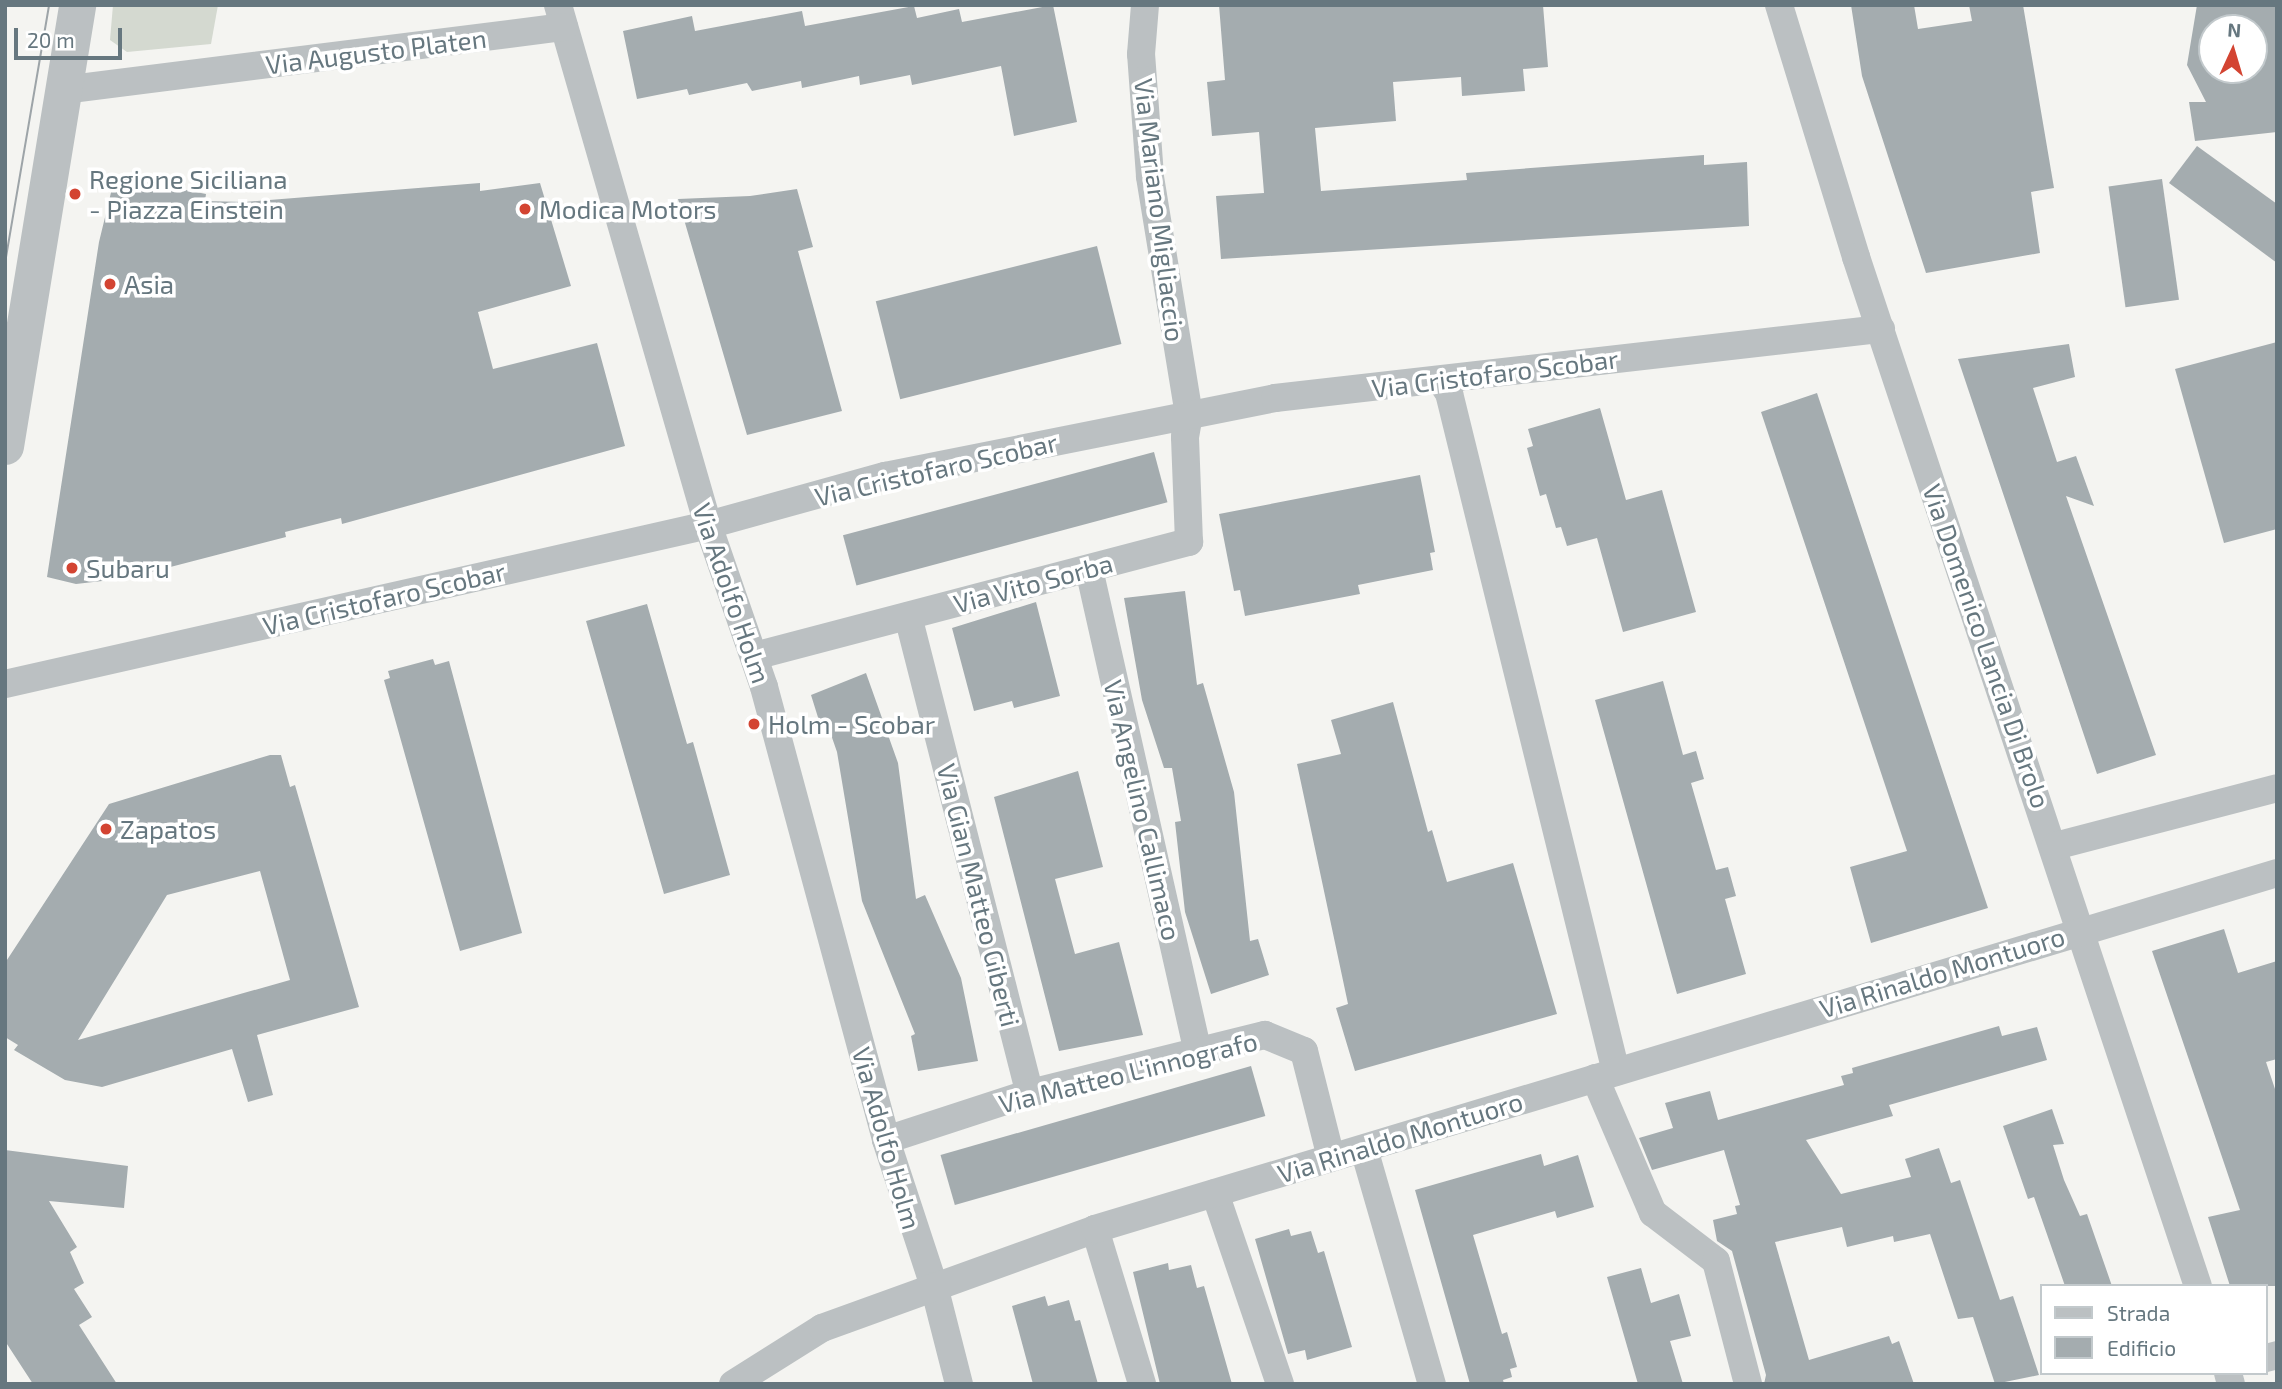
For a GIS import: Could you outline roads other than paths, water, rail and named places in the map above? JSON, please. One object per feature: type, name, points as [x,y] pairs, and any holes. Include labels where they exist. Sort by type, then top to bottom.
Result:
[{"type":"street","points":[[5,446],[77,5]]},
{"type":"street","name":"Via Mariano Migliaccio","points":[[1145,5],[1140,54],[1150,176],[1189,415]]},
{"type":"street","name":"Via Domenico Lancia Di Brolo","points":[[1779,5],[1881,329],[2083,929],[2197,1284]]},
{"type":"street","name":"Via Augusto Platen","points":[[63,90],[561,16]]},
{"type":"street","name":"Via Adolfo Holm","points":[[561,16],[708,525],[754,656],[886,1140],[934,1286],[959,1384]]},
{"type":"street","name":"Via Cristofaro Scobar","points":[[5,684],[708,525],[885,476],[1275,398],[1881,329]]},
{"type":"street","points":[[1440,380],[1449,393],[1605,1075],[1653,1213],[1716,1261],[1748,1384]]},
{"type":"street","name":"Via Vito Sorba","points":[[754,656],[1189,542],[1185,437],[1189,415]]},
{"type":"street","name":"Via Angelino Callimaco","points":[[1089,569],[1198,1051]]},
{"type":"street","name":"Via Gian Matteo Giberti","points":[[908,616],[1030,1093]]},
{"type":"street","points":[[2055,846],[2277,788]]},
{"type":"street","name":"Via Rinaldo Montuoro","points":[[733,1384],[822,1328],[1095,1229],[2083,929],[2277,873]]},
{"type":"street","name":"Via Matteo L'innografo","points":[[886,1140],[1030,1093],[1265,1035],[1304,1051],[1331,1158]]},
{"type":"street","points":[[1364,1149],[1432,1384]]},
{"type":"street","points":[[1215,1193],[1280,1384]]},
{"type":"street","points":[[1095,1229],[1142,1384]]},
{"type":"tram line","points":[[5,263],[49,5]]},
{"type":"place","name":"Regione Siciliana - Piazza Einstein","points":[[75,194]]},
{"type":"place","name":"Modica Motors","points":[[525,209]]},
{"type":"place","name":"Asia","points":[[110,284]]},
{"type":"place","name":"Subaru","points":[[72,568]]},
{"type":"place","name":"Holm - Scobar","points":[[754,724]]},
{"type":"place","name":"Zapatos","points":[[106,829]]}]
